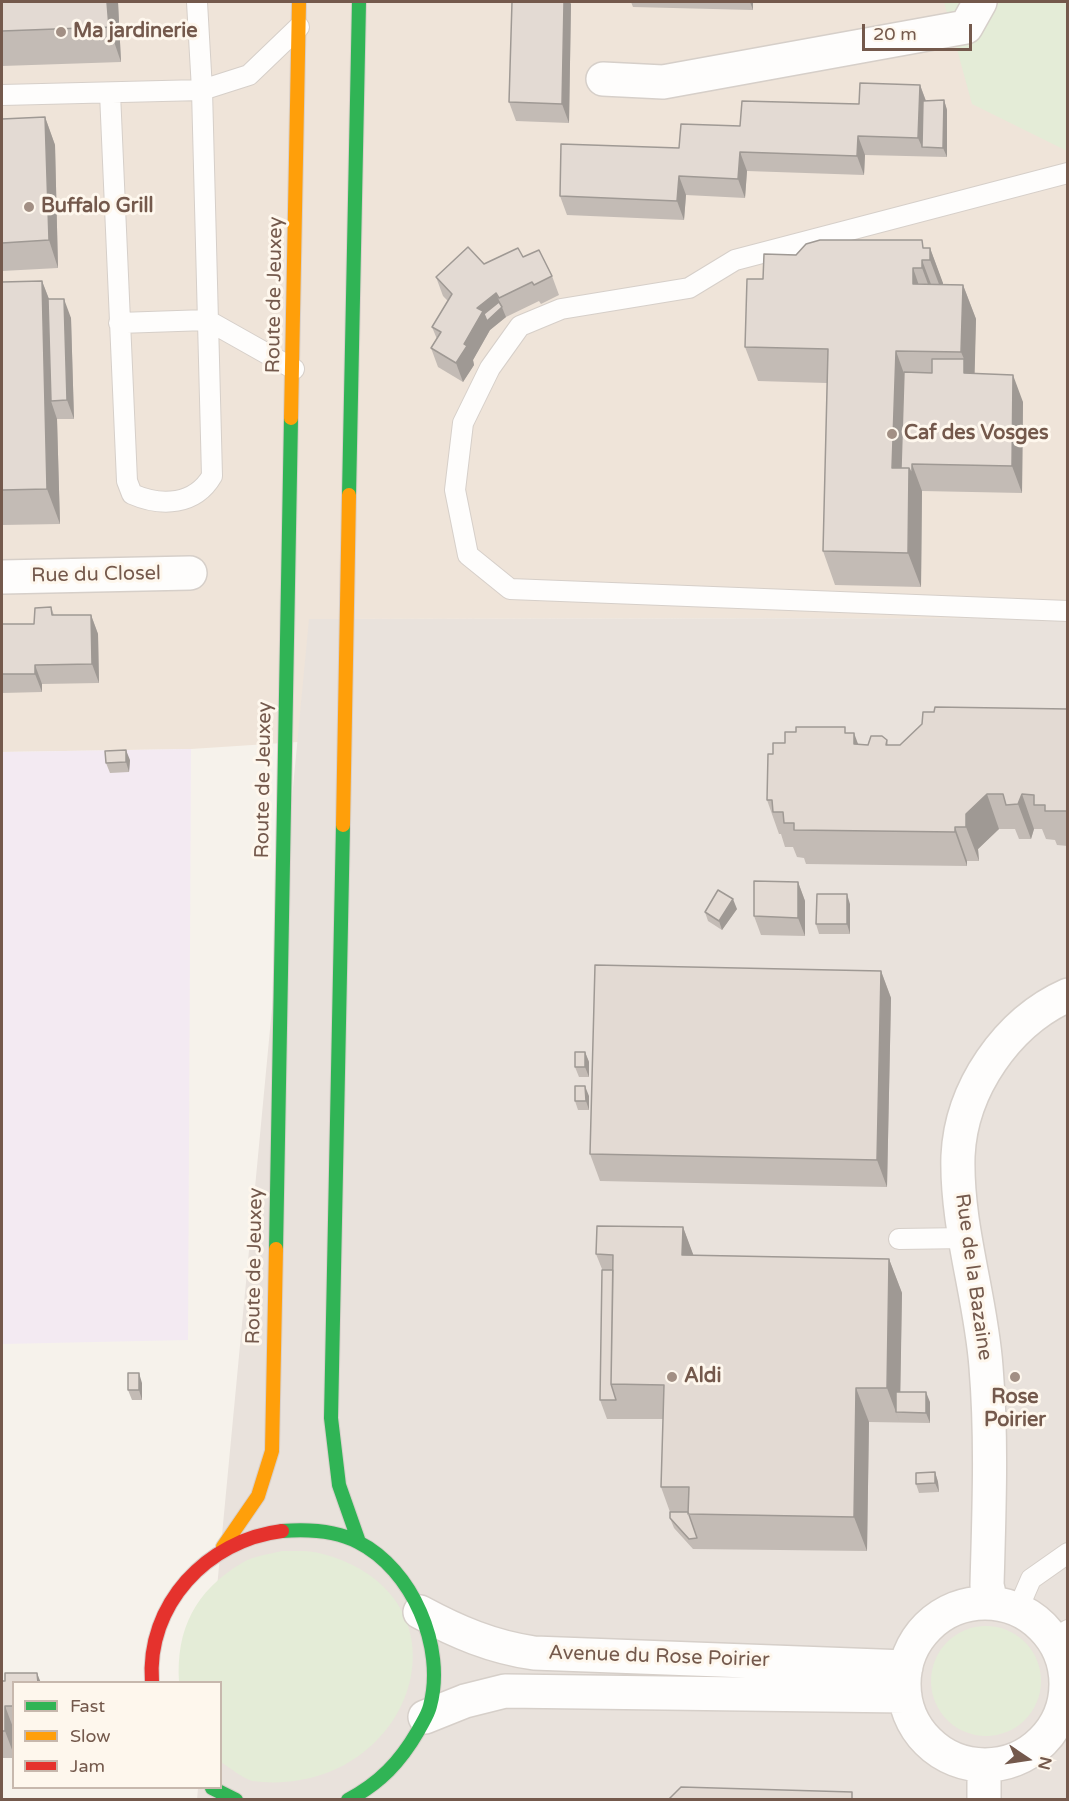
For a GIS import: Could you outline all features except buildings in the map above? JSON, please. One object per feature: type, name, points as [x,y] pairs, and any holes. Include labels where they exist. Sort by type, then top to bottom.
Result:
[{"type":"main road","name":"Route de Jeuxey","points":[[223,1547],[258,1496],[272,1450],[287,556],[294,369],[299,2]]},
{"type":"main road","points":[[358,1542],[339,1485],[331,1418],[359,2]]},
{"type":"main road","points":[[152,1681],[153,1653],[161,1619],[197,1566],[223,1547],[278,1529],[323,1532],[358,1542],[380,1558],[406,1585],[430,1634],[435,1666],[430,1707],[402,1761],[376,1786],[349,1799]]},
{"type":"main road","points":[[214,1789],[232,1799]]},
{"type":"street","points":[[603,79],[663,82],[966,27],[980,2]]},
{"type":"street","name":"Rue du Closel","points":[[2,577],[189,573]]},
{"type":"street","name":"Rue de la Bazaine","points":[[1004,1606],[987,1585],[989,1414],[987,1375],[982,1324],[961,1201],[958,1155],[968,1110],[984,1070],[1005,1040],[1036,1014],[1068,995]]},
{"type":"street","points":[[968,1604],[1004,1606],[1038,1622],[1063,1650],[1066,1700],[1050,1734],[1037,1747],[1003,1764],[984,1766],[962,1762],[941,1752],[924,1737],[911,1718],[905,1682],[914,1645],[928,1626],[946,1612],[968,1604]]},
{"type":"street","name":"Avenue du Rose Poirier","points":[[420,1612],[457,1632],[502,1648],[534,1653],[905,1682]]},
{"type":"street","name":"Avenue du Rose Poirier","points":[[425,1717],[465,1701],[505,1691],[905,1682]]},
{"type":"street","points":[[984,1766],[984,1800]]},
{"type":"lane","points":[[110,93],[127,481],[132,494],[148,501],[189,499],[204,490],[212,476],[202,90],[197,2]]},
{"type":"lane","points":[[2,95],[202,90],[249,75],[299,27]]},
{"type":"lane","points":[[1067,180],[735,260],[689,288],[561,309],[520,326],[490,368],[463,423],[455,490],[468,555],[510,590],[1068,610]]},
{"type":"lane","points":[[119,323],[207,320],[294,369]]},
{"type":"lane","points":[[899,1239],[967,1239]]},
{"type":"lane","points":[[1004,1606],[1031,1579],[1068,1553]]},
{"type":"shaded area","points":[[2,2],[1067,2],[1067,618],[310,619],[298,742],[191,749],[2,752]]},
{"type":"shaded area","points":[[1067,618],[1067,1799],[197,1800],[198,1789],[222,1789],[222,1681],[208,1681],[309,619]]},
{"type":"shaded area","points":[[191,749],[188,1340],[2,1344],[2,752]]},
{"type":"green space","points":[[944,2],[1065,2],[1068,9],[1067,151],[972,104]]},
{"type":"green space","points":[[282,1551],[308,1551],[323,1554],[372,1577],[402,1611],[413,1650],[407,1692],[387,1730],[353,1760],[307,1779],[252,1781],[222,1763],[222,1681],[179,1681],[181,1645],[192,1613],[212,1586],[226,1574],[256,1557]]},
{"type":"green space","points":[[986,1626],[1007,1631],[1025,1642],[1036,1660],[1041,1681],[1036,1702],[1025,1720],[1007,1731],[986,1736],[965,1731],[947,1720],[936,1702],[931,1681],[936,1660],[947,1642],[965,1631]]},
{"type":"traffic: fast","points":[[349,495],[359,2]]},
{"type":"traffic: fast","points":[[276,1249],[291,418]]},
{"type":"traffic: fast","points":[[343,825],[331,1418],[339,1485],[359,1542]]},
{"type":"traffic: fast","points":[[282,1531],[311,1530],[340,1535],[358,1542],[377,1554],[409,1590],[428,1635],[433,1659],[434,1683],[426,1716],[411,1742],[388,1771],[348,1800]]},
{"type":"traffic: fast","points":[[214,1789],[236,1800]]},
{"type":"traffic: slow","points":[[291,418],[299,2]]},
{"type":"traffic: slow","points":[[343,825],[349,495]]},
{"type":"traffic: slow","points":[[223,1547],[258,1496],[272,1451],[276,1249]]},
{"type":"traffic: jam","points":[[152,1681],[153,1654],[159,1627],[171,1603],[187,1581],[206,1562],[229,1548],[255,1537],[282,1531]]},
{"type":"place","name":"Ma jardinerie","points":[[61,32]]},
{"type":"place","name":"Buffalo Grill","points":[[29,207]]},
{"type":"place","name":"Caf des Vosges","points":[[892,434]]},
{"type":"place","name":"Aldi","points":[[672,1377]]},
{"type":"place","name":"Rose Poirier","points":[[1015,1377]]}]
